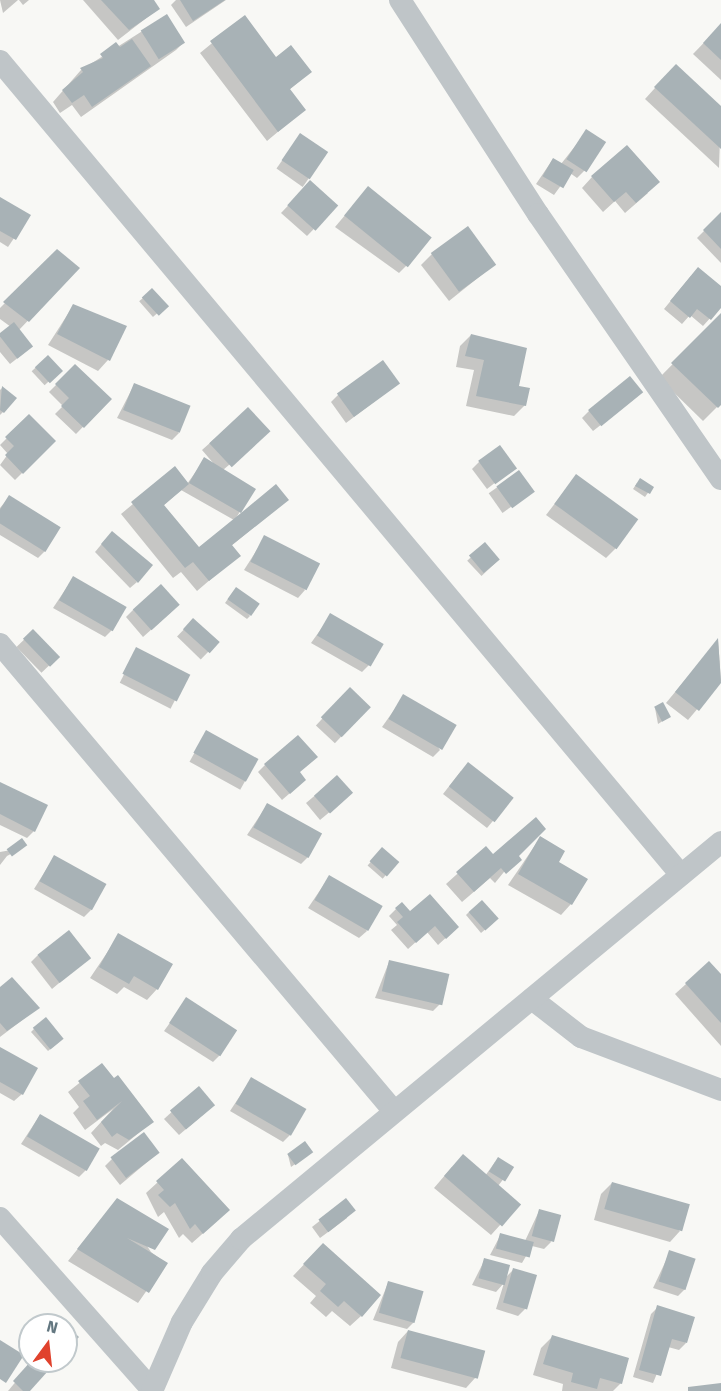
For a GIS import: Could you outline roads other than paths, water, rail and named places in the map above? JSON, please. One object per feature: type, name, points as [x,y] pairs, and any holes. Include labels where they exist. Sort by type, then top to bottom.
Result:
[{"type":"street","points":[[400,0],[538,214],[721,479]]},
{"type":"street","points":[[0,61],[681,876]]},
{"type":"street","points":[[0,644],[393,1110]]},
{"type":"street","points":[[0,1218],[152,1391],[212,1272],[242,1239],[393,1110],[532,999],[721,842]]},
{"type":"street","points":[[532,999],[581,1038],[721,1090]]}]
